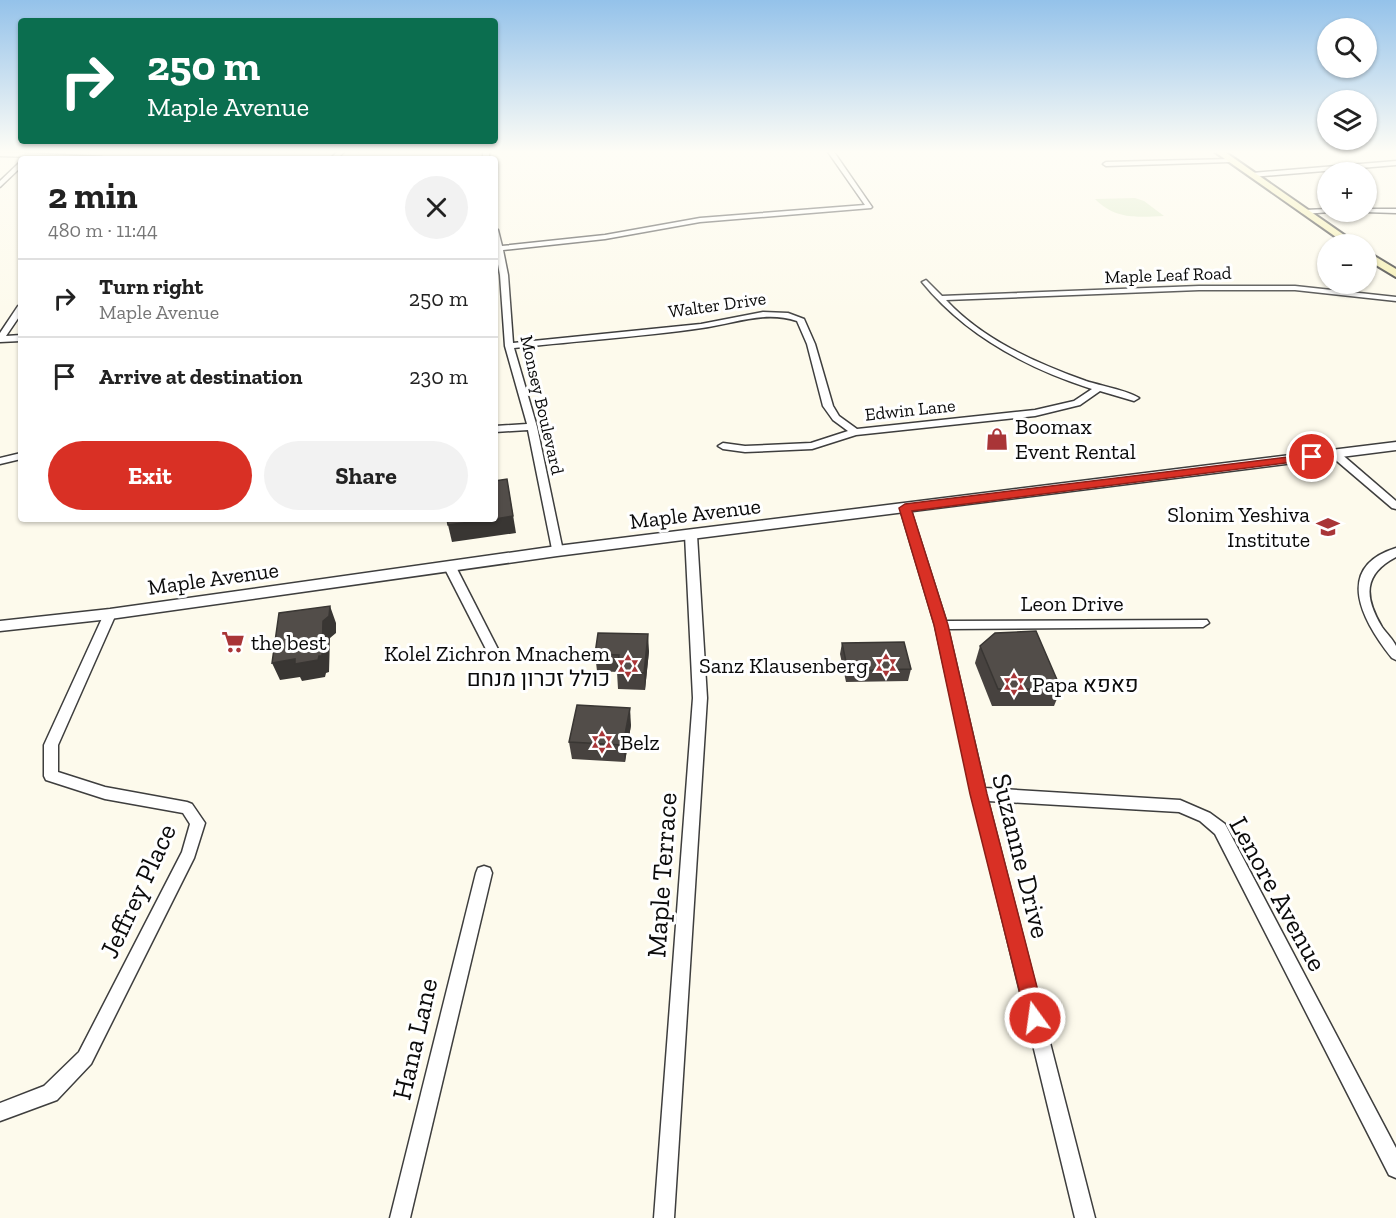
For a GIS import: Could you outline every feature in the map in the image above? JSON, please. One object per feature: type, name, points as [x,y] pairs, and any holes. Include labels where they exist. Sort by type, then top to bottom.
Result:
[{"type":"main road","points":[[1300,209],[1337,234]]},
{"type":"main road","points":[[1377,261],[1396,274]]},
{"type":"street","points":[[500,248],[605,237],[700,220],[845,209]]},
{"type":"street","points":[[1377,211],[1396,211]]},
{"type":"street","points":[[1304,212],[1317,212]]},
{"type":"street","name":"Monsey Boulevard","points":[[498,241],[499,275],[509,346],[532,427],[557,551]]},
{"type":"street","points":[[926,282],[960,318],[986,337],[1040,365],[1098,389],[1134,398]]},
{"type":"street","name":"Maple Leaf Road","points":[[941,298],[1199,288],[1295,288],[1396,298]]},
{"type":"street","points":[[0,339],[18,312]]},
{"type":"street","name":"Walter Drive","points":[[509,346],[705,325],[735,318],[776,313],[788,314],[800,319],[811,344],[828,406],[836,418],[855,432]]},
{"type":"street","points":[[0,339],[18,339]]},
{"type":"street","name":"Edwin Lane","points":[[723,446],[745,449],[812,446],[855,432],[1035,413],[1077,403],[1098,389]]},
{"type":"street","points":[[498,429],[532,427]]},
{"type":"street","name":"Maple Avenue","points":[[0,626],[110,614],[557,551],[1396,447]]},
{"type":"street","points":[[1335,454],[1396,506]]},
{"type":"street","points":[[0,461],[18,457]]},
{"type":"street","name":"Suzanne Drive","points":[[905,508],[941,625],[979,794],[1085,1218]]},
{"type":"street","name":"Maple Terrace","points":[[664,1218],[700,698],[691,535]]},
{"type":"street","points":[[1396,552],[1385,556],[1371,568],[1365,579],[1363,591],[1366,610],[1380,636],[1396,655]]},
{"type":"street","points":[[450,567],[496,657]]},
{"type":"street","name":"Jeffrey Place","points":[[0,1112],[50,1093],[85,1058],[189,853],[198,823],[187,808],[105,793],[51,776],[51,745],[110,614]]},
{"type":"street","name":"Leon Drive","points":[[941,625],[1203,623]]},
{"type":"street","name":"Lenore Avenue","points":[[979,794],[1180,806],[1205,817],[1220,829],[1396,1167]]},
{"type":"street","name":"Hana Lane","points":[[400,1218],[484,873]]},
{"type":"green space","points":[[1108,209],[1154,209],[1164,216],[1136,217]]},
{"type":"building","points":[[507,479],[513,516],[498,518],[498,480]]},
{"type":"building","points":[[448,522],[470,522],[448,525]]},
{"type":"building","points":[[330,606],[329,616],[323,621],[322,656],[319,656],[318,660],[295,664],[295,659],[272,663],[279,613]]},
{"type":"building","points":[[1036,631],[1061,689],[998,689],[980,646],[995,633]]},
{"type":"building","points":[[598,633],[648,634],[644,673],[617,672],[619,655],[595,654]]},
{"type":"building","points":[[904,642],[911,669],[848,671],[842,643]]},
{"type":"building","points":[[577,705],[630,708],[623,745],[569,742]]},
{"type":"place","name":"Boomax Event Rental","points":[[997,439]]},
{"type":"place","name":"Slonim Yeshiva Institute","points":[[1328,527]]},
{"type":"place","name":"the best","points":[[233,642]]},
{"type":"place","name":"Sanz Klausenberg","points":[[886,665]]},
{"type":"place","name":"Kolel Zichron Mnachem כולל זכרון מנחם","points":[[628,666]]},
{"type":"place","name":"Papa פאפא","points":[[1014,684]]},
{"type":"place","name":"Belz","points":[[602,742]]},
{"type":"route","points":[[1035,1018],[979,794],[941,625],[905,508],[1312,457]]}]
